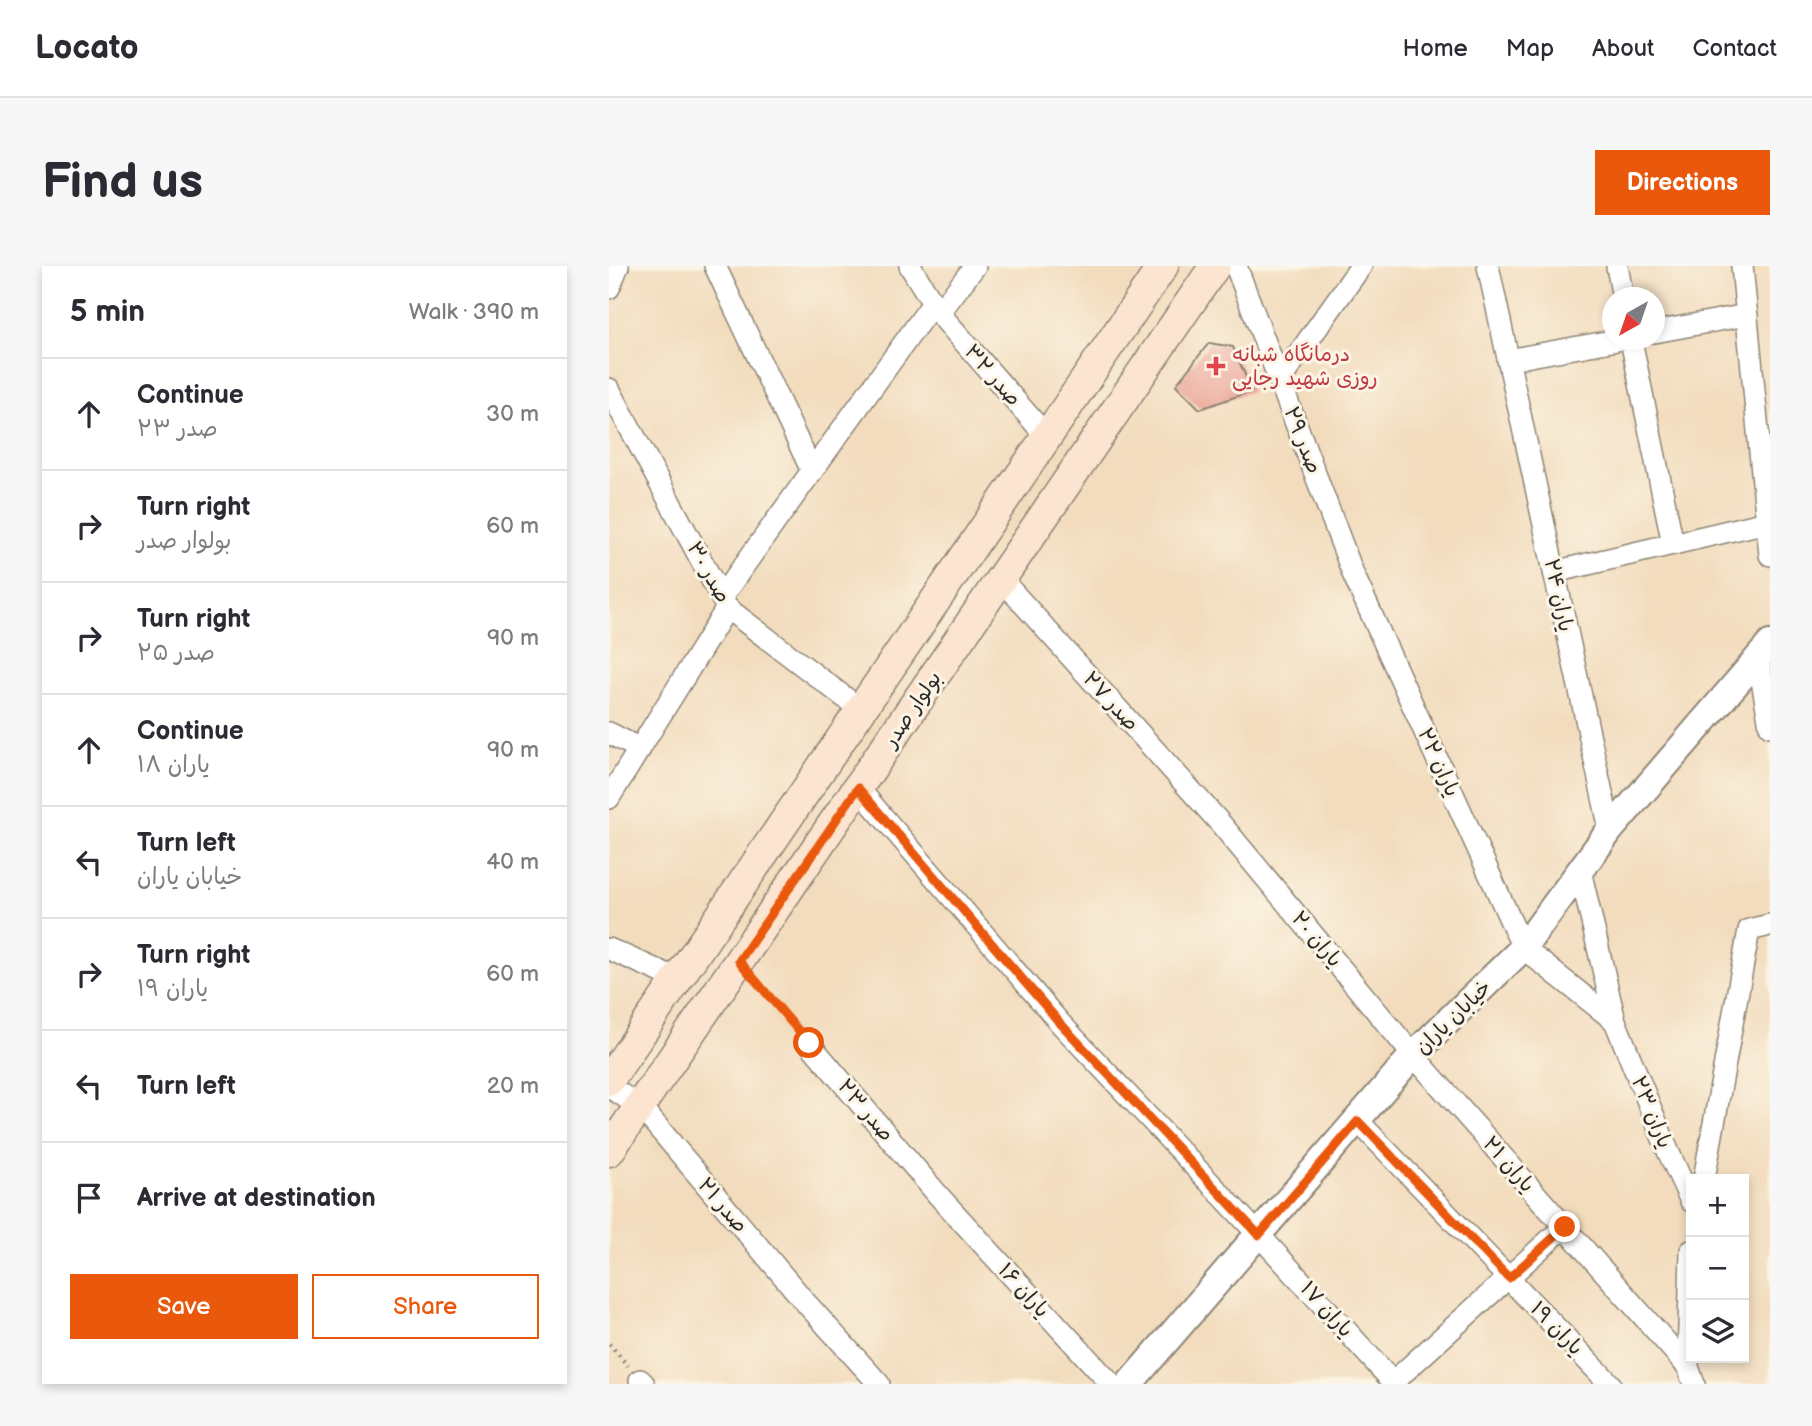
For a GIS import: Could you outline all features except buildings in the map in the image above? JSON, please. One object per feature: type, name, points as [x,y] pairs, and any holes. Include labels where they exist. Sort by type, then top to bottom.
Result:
[{"type":"main road","name":"بولوار صدر","points":[[609,1080],[1163,266]]},
{"type":"main road","name":"بولوار صدر","points":[[609,1151],[1215,266]]},
{"type":"street","points":[[609,288],[618,266]]},
{"type":"street","points":[[715,266],[812,471]]},
{"type":"street","name":"صدر ۳۲","points":[[910,266],[936,308],[1047,437]]},
{"type":"street","points":[[609,798],[725,602],[812,471],[936,308],[975,266]]},
{"type":"street","name":"صدر ۲۹","points":[[1236,266],[1354,576]]},
{"type":"street","points":[[1280,380],[1361,266]]},
{"type":"street","name":"یاران ۲۴","points":[[1488,266],[1610,830]]},
{"type":"street","points":[[1617,266],[1621,287]]},
{"type":"street","points":[[1742,266],[1770,555]]},
{"type":"street","points":[[1665,330],[1747,314]]},
{"type":"street","points":[[1508,360],[1602,343]]},
{"type":"street","points":[[1633,350],[1673,544]]},
{"type":"street","name":"صدر ۳۰","points":[[609,390],[725,602],[860,709]]},
{"type":"street","points":[[1554,572],[1767,522]]},
{"type":"street","name":"یاران ۲۲","points":[[1354,576],[1523,948]]},
{"type":"street","name":"صدر ۲۷","points":[[1001,579],[1221,824]]},
{"type":"street","points":[[1764,651],[1770,726]]},
{"type":"street","name":"خیابان یاران","points":[[1129,1384],[1413,1055],[1523,948],[1610,830],[1764,651]]},
{"type":"street","points":[[609,733],[640,749]]},
{"type":"street","name":"یاران ۱۷","points":[[858,788],[1060,1023],[1394,1383]]},
{"type":"street","name":"یاران ۲۰","points":[[1221,824],[1413,1055]]},
{"type":"street","name":"یاران ۲۳","points":[[1580,870],[1615,1021],[1686,1190]]},
{"type":"street","points":[[1705,1174],[1749,930],[1770,925]]},
{"type":"street","name":"یاران ۲۳","points":[[1523,948],[1615,1021]]},
{"type":"street","points":[[609,949],[677,979]]},
{"type":"street","name":"صدر ۲۳","points":[[809,1043],[938,1195]]},
{"type":"street","name":"یاران ۲۱","points":[[1413,1055],[1565,1227],[1691,1376]]},
{"type":"street","name":"صدر ۲۱","points":[[609,1087],[640,1107],[806,1303],[879,1384]]},
{"type":"street","name":"یاران ۱۹","points":[[1358,1121],[1610,1384]]},
{"type":"street","name":"یاران ۱۶","points":[[938,1195],[1111,1384]]},
{"type":"street","points":[[1394,1383],[1565,1227]]},
{"type":"street","points":[[1691,1300],[1691,1376]]},
{"type":"path","points":[[739,961],[809,1043]]},
{"type":"place","name":"درمانگاه شبانه روزی شهید رجایی","points":[[1216,366]]},
{"type":"route","points":[[809,1043],[739,961],[858,788],[1060,1023],[1259,1235],[1358,1121],[1509,1278],[1565,1227]]}]
